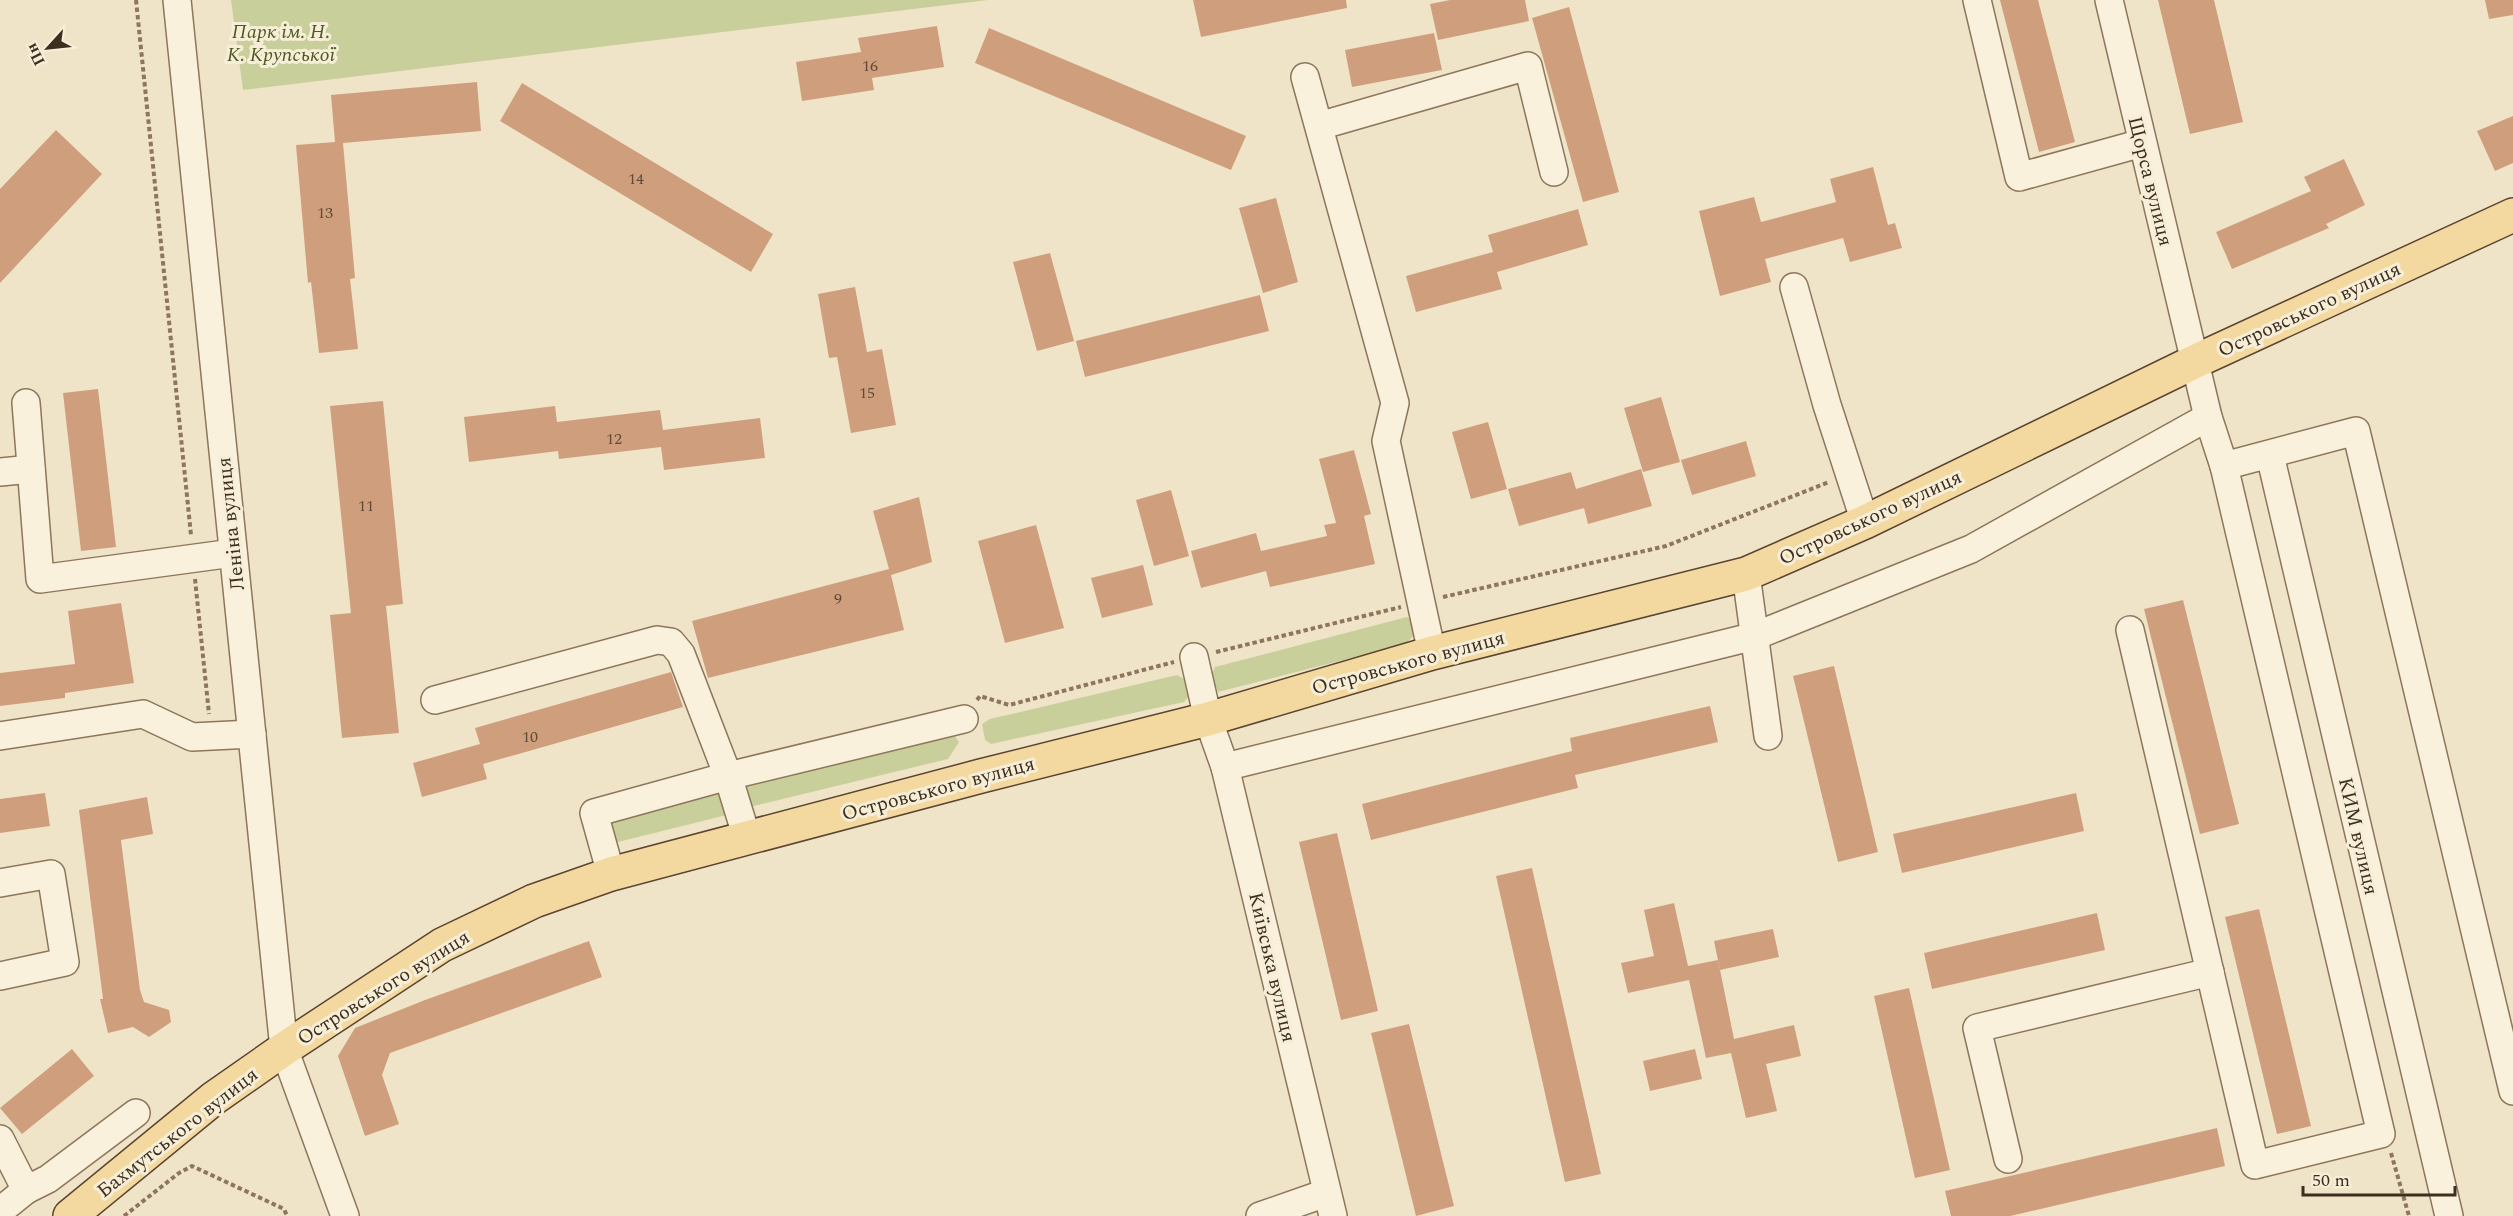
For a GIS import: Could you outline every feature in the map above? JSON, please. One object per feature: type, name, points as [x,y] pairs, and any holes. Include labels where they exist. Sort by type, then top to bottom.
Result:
[{"type":"main road","name":"Островського вулиця","points":[[284,1049],[442,945],[534,901],[611,874],[1208,718],[1432,653],[1746,574],[1865,522],[2196,361],[2513,215]]},
{"type":"main road","name":"Бахмутського вулиця","points":[[70,1216],[214,1098],[284,1049]]},
{"type":"street","name":"Леніна вулиця","points":[[177,0],[284,1049],[345,1216]]},
{"type":"street","points":[[1977,0],[2019,177],[2142,142]]},
{"type":"street","name":"Щорса вулиця","points":[[2109,0],[2208,417],[2224,466],[2381,1134]]},
{"type":"street","points":[[1319,126],[1528,66],[1554,172]]},
{"type":"street","points":[[1305,77],[1395,403],[1386,441],[1432,653]]},
{"type":"street","points":[[1794,287],[1865,522]]},
{"type":"street","points":[[26,403],[40,579],[233,552]]},
{"type":"street","points":[[1225,767],[1755,636],[1971,549],[2208,417]]},
{"type":"street","points":[[2224,466],[2356,432],[2513,1091]]},
{"type":"street","name":"КИМ вулиця","points":[[2270,455],[2450,1216]]},
{"type":"street","points":[[0,472],[31,469]]},
{"type":"street","points":[[1746,574],[1768,736]]},
{"type":"street","points":[[2130,630],[2255,1165],[2381,1134]]},
{"type":"street","points":[[435,700],[657,640],[671,642],[681,654],[728,776],[747,838]]},
{"type":"street","name":"Київська вулиця","points":[[1194,657],[1208,718],[1225,767],[1330,1204]]},
{"type":"street","points":[[0,736],[143,714],[192,737],[252,734]]},
{"type":"street","points":[[611,874],[594,813],[728,776],[964,719]]},
{"type":"street","points":[[0,883],[51,874],[65,962],[0,976]]},
{"type":"street","points":[[2008,1159],[1977,1028],[2210,972]]},
{"type":"street","points":[[0,1211],[26,1190],[48,1179],[136,1113]]},
{"type":"street","points":[[0,1139],[26,1190]]},
{"type":"street","points":[[1260,1216],[1330,1204]]},
{"type":"path","points":[[136,0],[211,736]]},
{"type":"path","points":[[964,719],[980,696],[1009,705],[1422,601],[1666,546],[1849,473]]},
{"type":"path","points":[[2381,1134],[2388,1141],[2409,1216]]},
{"type":"path","points":[[124,1216],[179,1173],[192,1166],[284,1209],[287,1216]]},
{"type":"green space","name":"Парк ім. Н. К. Крупської","points":[[231,0],[988,0],[243,90]]},
{"type":"green space","points":[[1407,617],[1416,624],[1413,636],[1406,644],[1218,692],[1211,675],[1215,667]]},
{"type":"green space","points":[[1177,675],[1184,679],[1188,697],[1184,702],[991,744],[985,740],[982,724],[990,719]]},
{"type":"green space","points":[[954,735],[959,742],[948,759],[745,808],[741,786]]},
{"type":"green space","points":[[726,790],[731,814],[614,843],[609,820]]},
{"type":"building","points":[[1193,0],[1346,0],[1347,8],[1201,37]]},
{"type":"building","points":[[1450,0],[1525,0],[1529,21],[1438,40],[1430,4]]},
{"type":"building","points":[[2000,0],[2038,0],[2075,142],[2039,152]]},
{"type":"building","points":[[2158,0],[2214,0],[2243,122],[2190,134]]},
{"type":"building","points":[[2485,0],[2513,0],[2513,15],[2489,19]]},
{"type":"building","points":[[1569,7],[1619,192],[1583,202],[1532,18]]},
{"type":"building","points":[[937,26],[944,67],[872,78],[874,90],[802,101],[796,62],[861,52],[858,38]]},
{"type":"building","points":[[989,28],[1246,136],[1231,170],[975,63]]},
{"type":"building","points":[[1434,33],[1442,70],[1352,87],[1345,50]]},
{"type":"building","points":[[477,82],[481,131],[343,143],[355,278],[350,279],[358,349],[319,353],[311,282],[308,283],[296,145],[335,142],[331,95]]},
{"type":"building","points":[[522,83],[773,234],[751,272],[500,121]]},
{"type":"building","points":[[2513,116],[2513,163],[2495,171],[2477,131]]},
{"type":"building","points":[[56,130],[102,174],[0,283],[0,189]]},
{"type":"building","points":[[2344,159],[2365,205],[2326,224],[2329,228],[2232,269],[2216,232],[2311,191],[2304,177]]},
{"type":"building","points":[[1873,167],[1888,225],[1895,223],[1902,248],[1850,262],[1843,238],[1765,259],[1771,282],[1720,296],[1699,211],[1754,197],[1761,222],[1836,202],[1830,179]]},
{"type":"building","points":[[1276,198],[1298,282],[1263,293],[1239,208]]},
{"type":"building","points":[[1578,209],[1588,245],[1497,272],[1502,289],[1416,312],[1406,276],[1493,252],[1488,235]]},
{"type":"building","points":[[1050,253],[1074,341],[1037,351],[1013,262]]},
{"type":"building","points":[[855,287],[867,352],[882,349],[896,425],[851,433],[837,357],[829,358],[818,294]]},
{"type":"building","points":[[1260,295],[1269,331],[1085,377],[1076,341]]},
{"type":"building","points":[[98,389],[116,547],[81,551],[63,393]]},
{"type":"building","points":[[1661,397],[1680,462],[1643,472],[1624,408]]},
{"type":"building","points":[[383,401],[403,604],[386,606],[399,733],[342,738],[330,615],[351,613],[330,406]]},
{"type":"building","points":[[555,406],[557,422],[660,410],[663,430],[760,418],[765,458],[664,470],[661,447],[559,459],[558,451],[469,462],[464,417]]},
{"type":"building","points":[[1488,422],[1507,489],[1471,499],[1452,432]]},
{"type":"building","points":[[1746,441],[1756,476],[1692,495],[1681,460]]},
{"type":"building","points":[[1354,450],[1371,514],[1364,516],[1375,564],[1270,587],[1266,571],[1201,588],[1191,551],[1256,533],[1261,551],[1327,536],[1324,525],[1336,523],[1319,459]]},
{"type":"building","points":[[1641,469],[1652,506],[1588,524],[1584,508],[1519,526],[1508,489],[1571,472],[1576,489]]},
{"type":"building","points":[[1171,490],[1189,556],[1154,566],[1136,500]]},
{"type":"building","points":[[919,497],[932,562],[891,575],[904,630],[708,678],[692,621],[889,569],[873,511]]},
{"type":"building","points":[[1036,525],[1064,628],[1005,643],[978,541]]},
{"type":"building","points":[[1143,565],[1153,605],[1102,618],[1091,578]]},
{"type":"building","points":[[2183,600],[2239,824],[2200,834],[2144,609]]},
{"type":"building","points":[[121,603],[134,683],[65,693],[65,698],[0,706],[0,673],[75,664],[68,611]]},
{"type":"building","points":[[1834,666],[1878,852],[1838,862],[1793,676]]},
{"type":"building","points":[[671,672],[683,707],[483,764],[487,779],[422,797],[413,763],[480,744],[475,728]]},
{"type":"building","points":[[1710,706],[1718,742],[1575,775],[1578,788],[1371,840],[1362,804],[1572,751],[1570,738]]},
{"type":"building","points":[[45,793],[50,826],[0,833],[0,799]]},
{"type":"building","points":[[2076,793],[2084,831],[1902,873],[1893,834]]},
{"type":"building","points":[[147,797],[153,834],[121,840],[140,990],[144,1002],[169,1010],[171,1022],[149,1037],[133,1027],[108,1033],[100,999],[103,999],[79,810]]},
{"type":"building","points":[[1337,833],[1378,1011],[1341,1020],[1299,842]]},
{"type":"building","points":[[1532,868],[1601,1174],[1565,1182],[1496,876]]},
{"type":"building","points":[[1674,903],[1688,966],[1718,960],[1734,1039],[1794,1025],[1801,1056],[1766,1064],[1777,1111],[1746,1118],[1731,1053],[1706,1058],[1689,980],[1628,993],[1621,963],[1654,956],[1644,910]]},
{"type":"building","points":[[2259,909],[2311,1126],[2277,1134],[2225,917]]},
{"type":"building","points":[[2097,913],[2105,950],[1932,989],[1924,953]]},
{"type":"building","points":[[1773,929],[1779,957],[1720,970],[1714,941]]},
{"type":"building","points":[[589,941],[602,977],[390,1053],[382,1075],[399,1124],[365,1136],[338,1056],[355,1028],[425,1000]]},
{"type":"building","points":[[1909,988],[1950,1170],[1915,1178],[1874,996]]},
{"type":"building","points":[[1409,1024],[1454,1206],[1416,1216],[1371,1033]]},
{"type":"building","points":[[72,1049],[94,1076],[22,1134],[0,1108]]},
{"type":"building","points":[[1695,1049],[1702,1079],[1650,1091],[1643,1061]]},
{"type":"building","points":[[2217,1128],[2225,1166],[2010,1216],[1951,1216],[1945,1191]]}]
